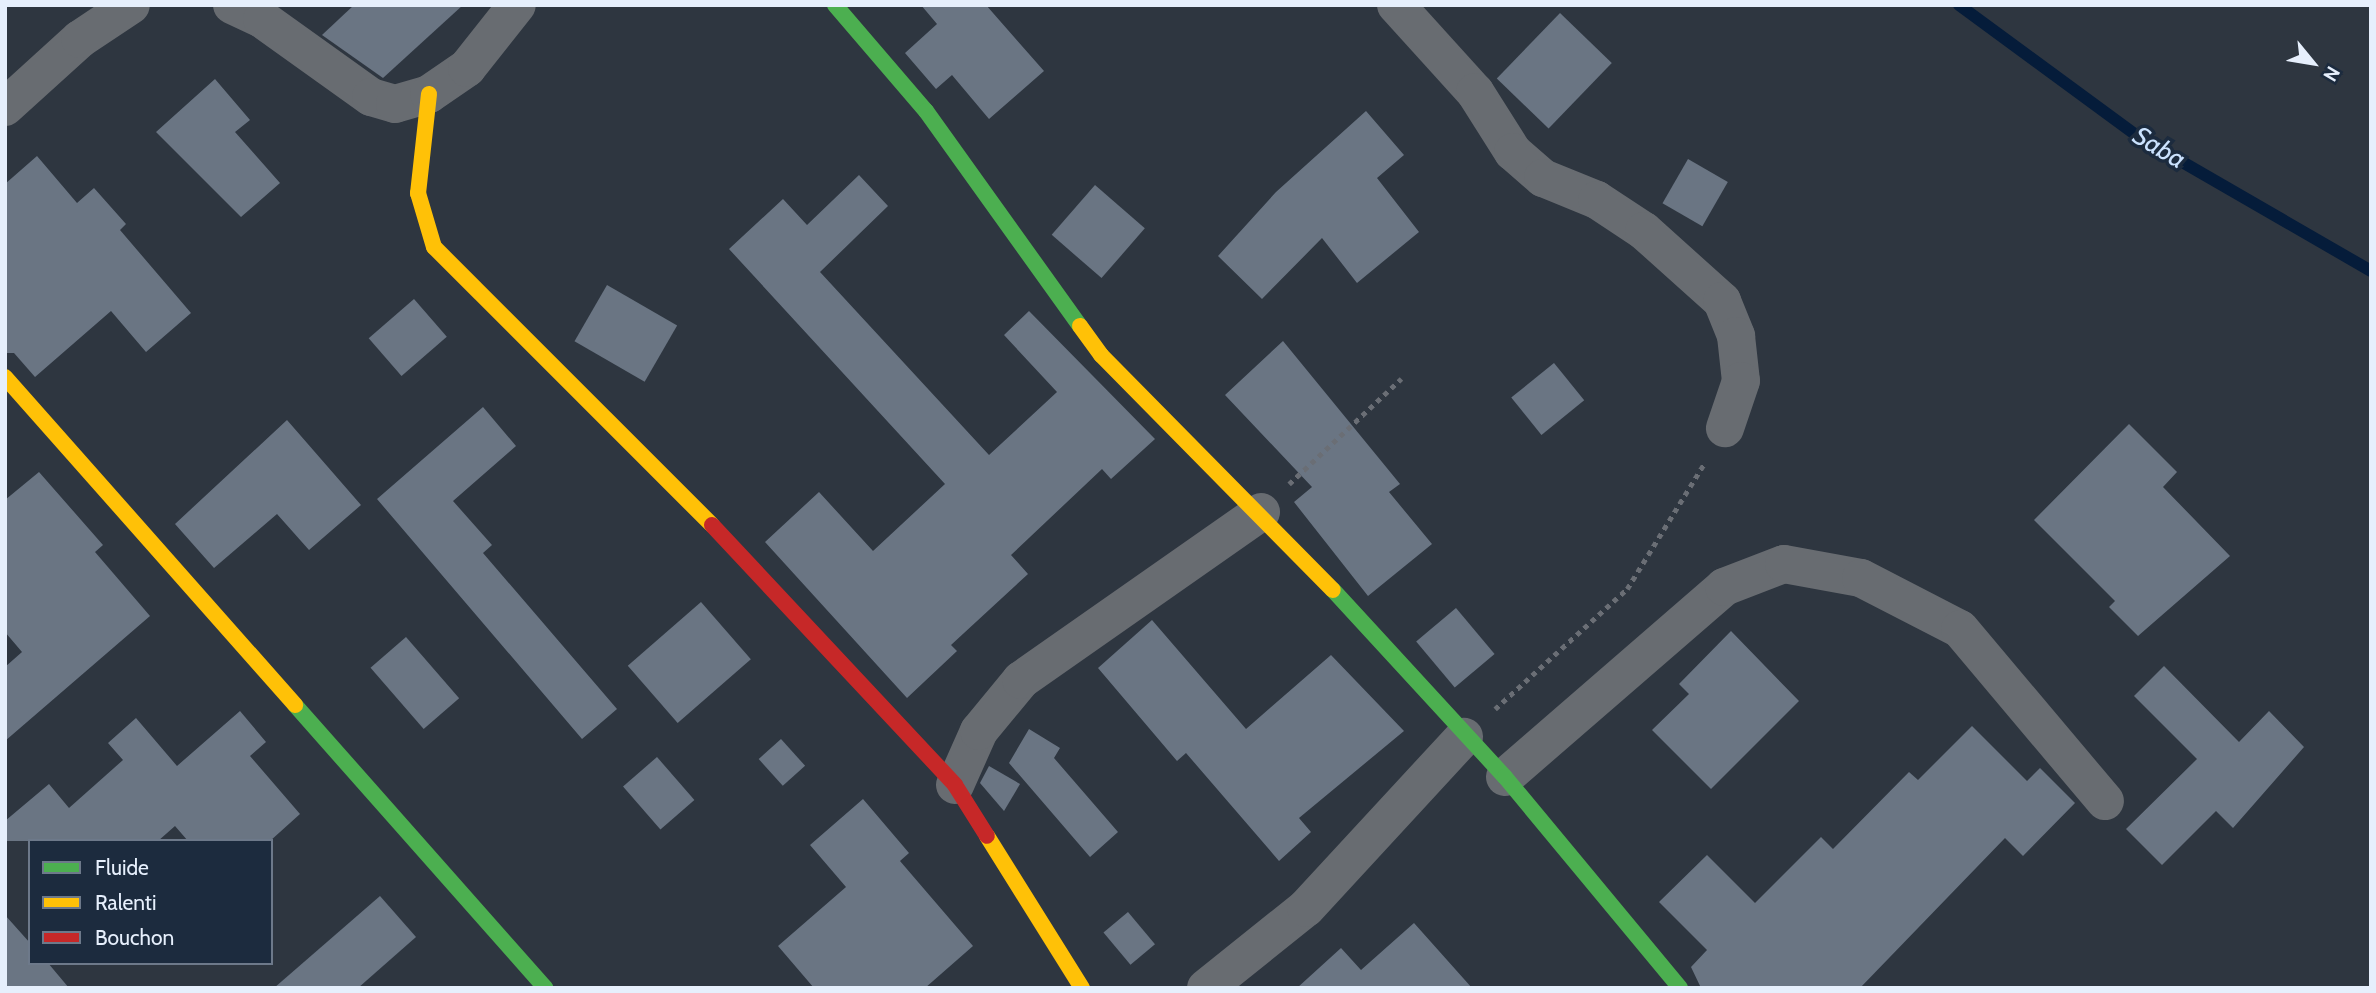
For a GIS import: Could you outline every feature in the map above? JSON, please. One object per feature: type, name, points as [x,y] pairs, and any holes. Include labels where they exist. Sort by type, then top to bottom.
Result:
[{"type":"street","points":[[5,107],[80,39],[131,5]]},
{"type":"street","points":[[232,5],[262,19],[371,97],[395,103],[429,94],[467,68],[517,5]]},
{"type":"street","points":[[835,5],[926,111],[1101,355],[1261,513],[1464,737],[1505,778],[1680,988]]},
{"type":"street","points":[[1396,5],[1475,92],[1513,152],[1543,178],[1597,200],[1644,231],[1722,301],[1737,337],[1741,381],[1726,428]]},
{"type":"street","points":[[429,94],[418,193],[434,247],[797,609],[955,785],[1082,988]]},
{"type":"street","points":[[5,377],[545,988]]},
{"type":"street","points":[[955,785],[979,731],[1021,680],[1261,513]]},
{"type":"street","points":[[1505,778],[1724,587],[1784,564],[1861,578],[1960,629],[2105,801]]},
{"type":"street","points":[[1206,988],[1306,908],[1464,737]]},
{"type":"path","points":[[1261,513],[1401,379]]},
{"type":"path","points":[[1464,737],[1626,589],[1726,428]]},
{"type":"building","points":[[354,5],[463,5],[383,78],[322,35]]},
{"type":"building","points":[[921,5],[986,5],[1044,71],[989,119],[952,75],[936,89],[905,53],[937,24]]},
{"type":"building","points":[[1560,13],[1612,63],[1549,128],[1497,78]]},
{"type":"building","points":[[215,79],[250,120],[235,132],[280,183],[241,217],[156,132]]},
{"type":"building","points":[[1366,111],[1404,155],[1377,178],[1419,232],[1357,283],[1322,238],[1262,299],[1218,256],[1276,192]]},
{"type":"building","points":[[37,156],[77,203],[94,188],[126,224],[120,230],[191,313],[146,352],[111,311],[35,377],[14,353],[5,353],[5,184]]},
{"type":"building","points":[[1688,159],[1728,182],[1702,226],[1662,203]]},
{"type":"building","points":[[859,175],[888,206],[820,272],[989,455],[1057,392],[1004,335],[1029,311],[1155,439],[1111,479],[1102,469],[1011,555],[1028,574],[951,645],[957,651],[907,698],[765,542],[819,492],[873,551],[945,484],[729,249],[783,199],[807,225]]},
{"type":"building","points":[[1095,185],[1145,228],[1102,278],[1052,235]]},
{"type":"building","points":[[607,285],[677,326],[645,382],[574,341]]},
{"type":"building","points":[[414,299],[447,337],[402,376],[369,338]]},
{"type":"building","points":[[1283,341],[1400,484],[1389,492],[1432,544],[1368,596],[1294,502],[1312,487],[1225,395]]},
{"type":"building","points":[[1554,363],[1584,400],[1541,435],[1511,398]]},
{"type":"building","points":[[483,407],[516,446],[453,501],[492,545],[483,553],[617,709],[582,739],[377,499]]},
{"type":"building","points":[[287,420],[361,505],[309,550],[277,514],[214,568],[175,524]]},
{"type":"building","points":[[2129,424],[2177,472],[2163,487],[2230,556],[2138,636],[2109,607],[2115,601],[2034,520]]},
{"type":"building","points":[[39,472],[103,545],[95,552],[150,616],[5,741],[5,667],[22,652],[5,632],[5,500]]},
{"type":"building","points":[[701,602],[751,659],[678,723],[628,666]]},
{"type":"building","points":[[1456,608],[1495,654],[1455,687],[1416,641]]},
{"type":"building","points":[[1152,620],[1246,729],[1331,655],[1404,731],[1299,818],[1311,832],[1279,861],[1186,753],[1177,761],[1098,668]]},
{"type":"building","points":[[1731,631],[1799,701],[1711,789],[1652,730],[1689,694],[1679,684]]},
{"type":"building","points":[[406,637],[459,698],[424,729],[371,668]]},
{"type":"building","points":[[2164,666],[2239,742],[2269,711],[2304,747],[2233,828],[2216,811],[2162,865],[2126,829],[2197,759],[2134,696]]},
{"type":"building","points":[[240,711],[266,742],[250,756],[300,814],[272,839],[186,839],[175,826],[160,839],[5,841],[5,821],[49,784],[69,808],[123,760],[108,743],[136,718],[177,766]]},
{"type":"building","points":[[1972,726],[2027,781],[2040,768],[2075,803],[2023,856],[2005,838],[1860,988],[1701,988],[1691,967],[1707,950],[1659,902],[1707,855],[1755,903],[1821,837],[1833,849],[1909,772],[1918,780]]},
{"type":"building","points":[[1029,729],[1060,748],[1054,758],[1118,832],[1090,857],[1009,763]]},
{"type":"building","points":[[781,739],[805,766],[783,786],[759,759]]},
{"type":"building","points":[[657,757],[694,800],[660,830],[623,787]]},
{"type":"building","points":[[989,766],[1020,784],[1004,811],[980,783]]},
{"type":"building","points":[[863,799],[909,853],[900,861],[973,946],[925,988],[814,988],[778,946],[846,887],[810,845]]},
{"type":"building","points":[[380,896],[416,937],[358,988],[274,988]]},
{"type":"building","points":[[1128,912],[1155,944],[1130,965],[1103,933]]},
{"type":"building","points":[[5,915],[28,941],[28,965],[50,965],[69,988],[5,988]]},
{"type":"building","points":[[1414,923],[1472,988],[1297,988],[1341,948],[1361,970]]},
{"type":"waterway","name":"Saba","points":[[1959,5],[2139,137],[2371,271]]},
{"type":"traffic: fast","points":[[835,5],[926,111],[1080,326]]},
{"type":"traffic: fast","points":[[1333,590],[1505,777],[1680,988]]},
{"type":"traffic: fast","points":[[295,705],[545,988]]},
{"type":"traffic: slow","points":[[429,94],[418,193],[434,247],[712,525]]},
{"type":"traffic: slow","points":[[1080,326],[1101,355],[1333,590]]},
{"type":"traffic: slow","points":[[5,377],[295,705]]},
{"type":"traffic: slow","points":[[987,836],[1082,988]]},
{"type":"traffic: jam","points":[[712,525],[955,785],[987,836]]}]
